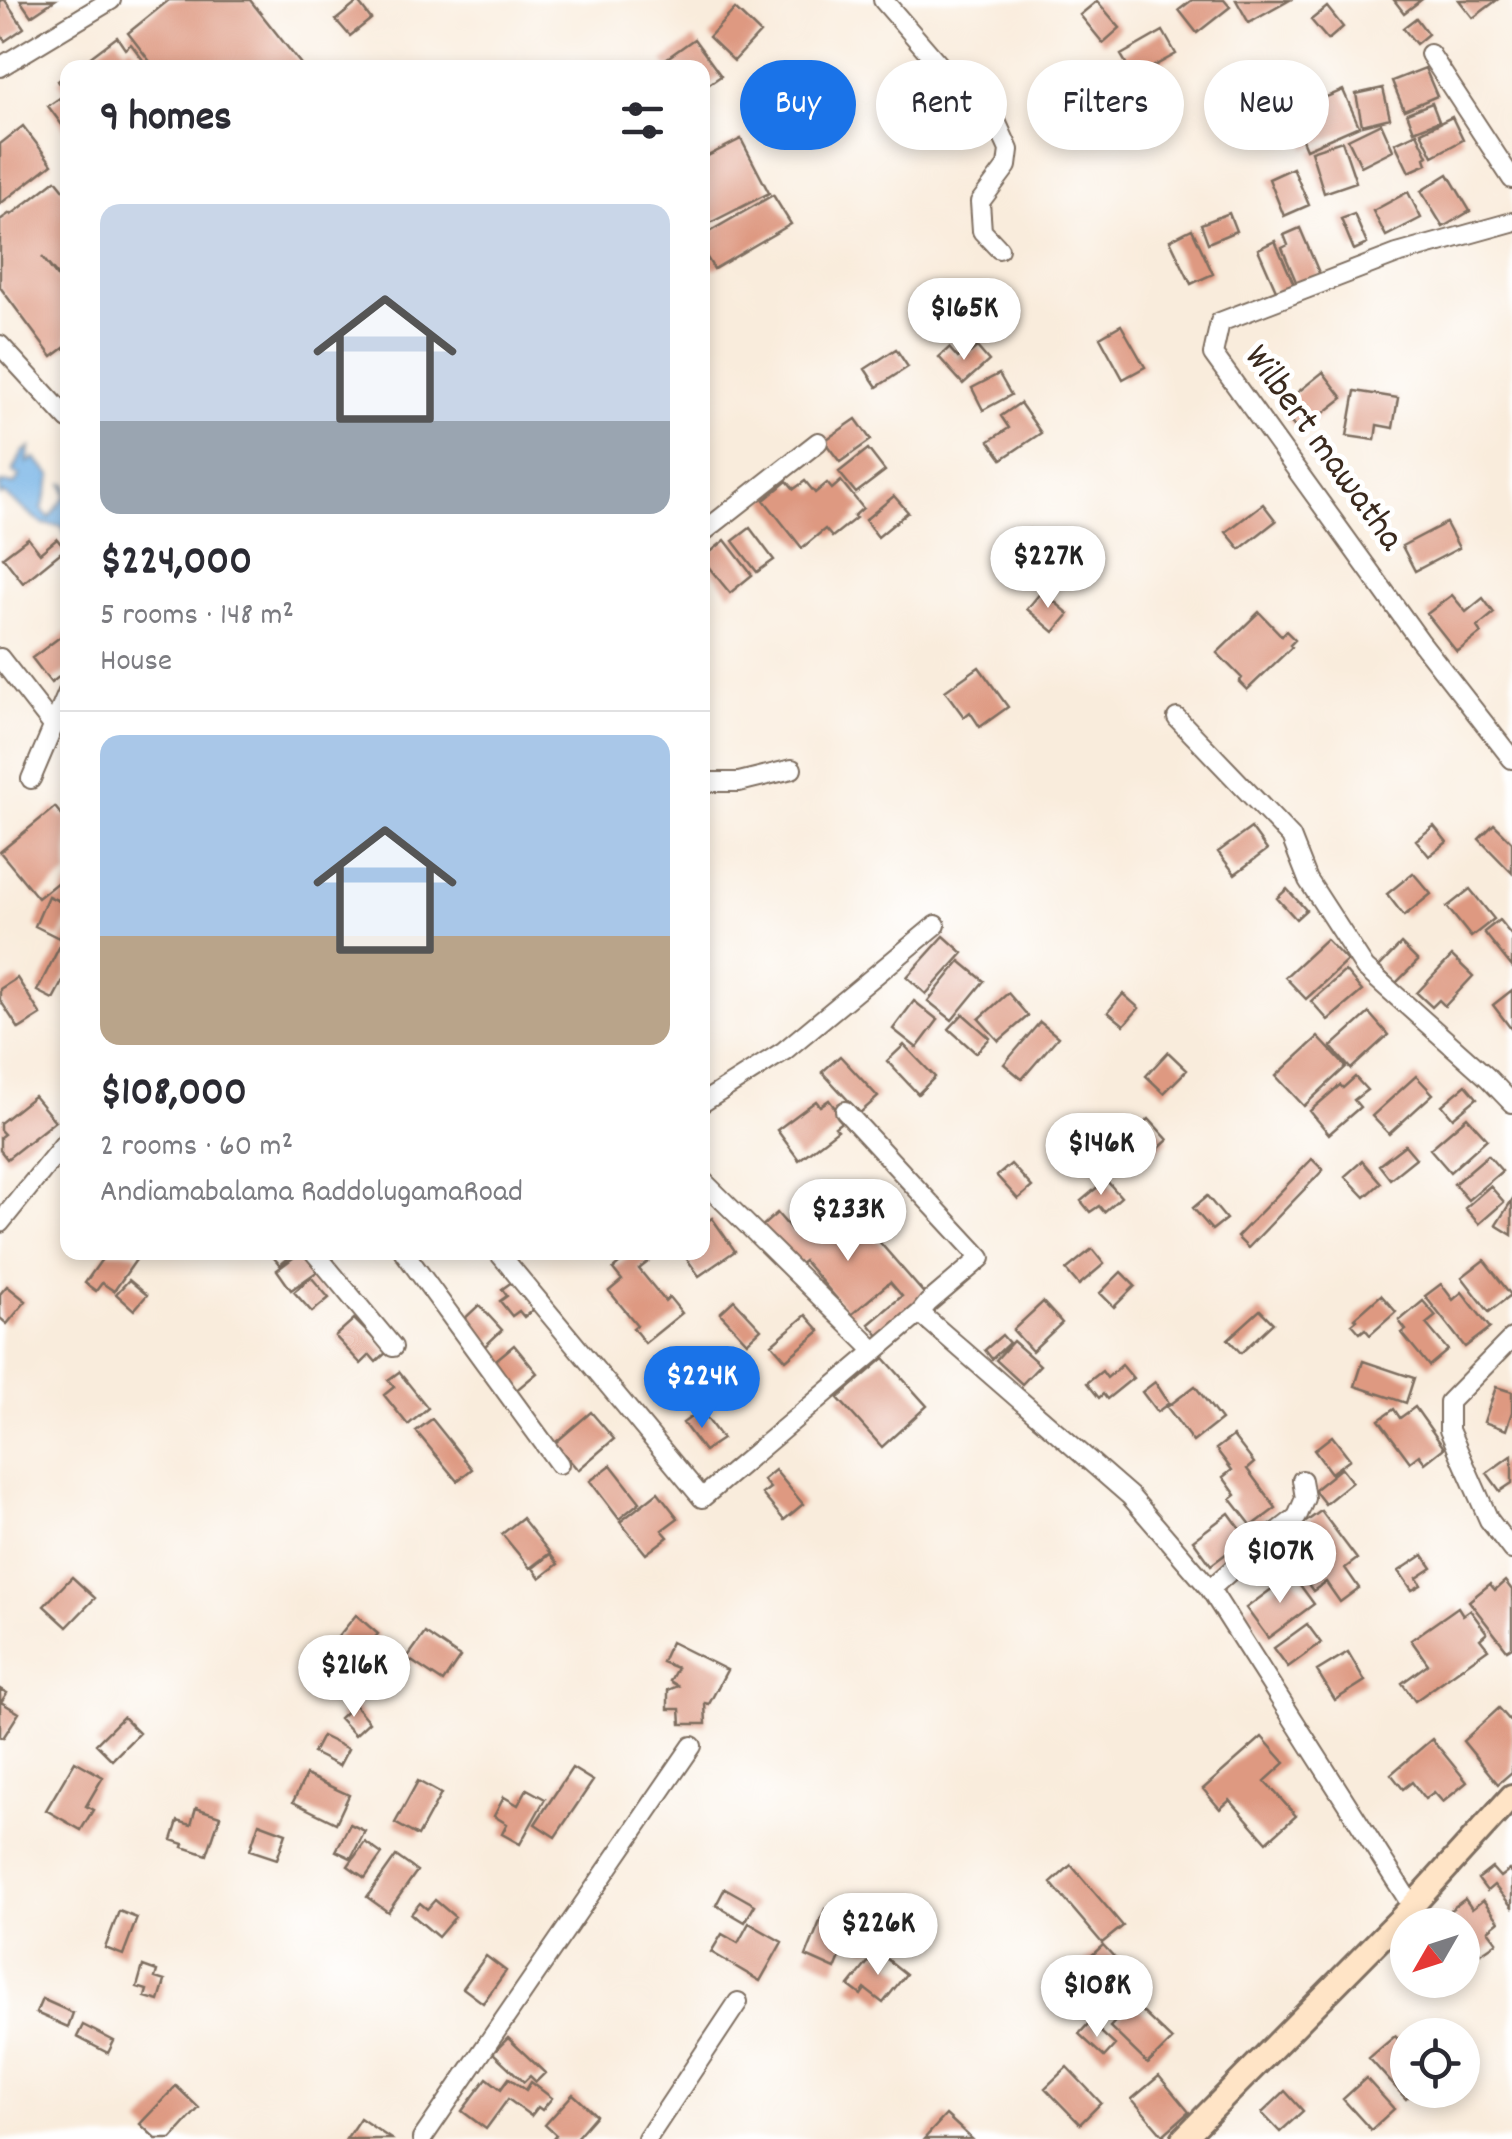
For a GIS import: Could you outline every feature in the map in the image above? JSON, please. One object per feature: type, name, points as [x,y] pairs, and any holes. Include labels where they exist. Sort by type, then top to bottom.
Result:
[{"type":"street","points":[[883,0],[966,96],[987,100],[1009,150],[1008,166],[980,202],[982,231],[999,249]]},
{"type":"street","points":[[0,67],[98,3]]},
{"type":"street","points":[[1430,54],[1512,179]]},
{"type":"street","name":"Wilbert mawatha","points":[[1512,222],[1397,254],[1220,322],[1213,354],[1420,641],[1512,760]]},
{"type":"street","points":[[0,345],[60,410]]},
{"type":"street","points":[[710,527],[818,442]]},
{"type":"street","points":[[0,658],[54,727]]},
{"type":"street","points":[[31,779],[60,712]]},
{"type":"street","points":[[1177,718],[1291,837],[1308,880],[1366,968],[1512,1103]]},
{"type":"street","points":[[710,782],[739,782],[792,769]]},
{"type":"street","points":[[710,1098],[784,1051],[936,925]]},
{"type":"street","points":[[505,1260],[702,1498],[920,1314],[980,1258],[846,1110]]},
{"type":"street","points":[[0,1222],[60,1150]]},
{"type":"street","points":[[710,1188],[875,1352]]},
{"type":"street","points":[[321,1260],[393,1346]]},
{"type":"street","points":[[410,1260],[559,1464]]},
{"type":"street","points":[[920,1314],[1130,1496],[1210,1590],[1412,1906]]},
{"type":"street","points":[[1512,1338],[1449,1402],[1449,1430],[1489,1520],[1512,1550]]},
{"type":"street","points":[[1210,1590],[1297,1517],[1305,1498],[1302,1480]]},
{"type":"street","points":[[422,2139],[692,1746]]},
{"type":"street","points":[[1183,2139],[1412,1906],[1512,1796]]},
{"type":"street","points":[[647,2139],[738,2002]]},
{"type":"water","points":[[30,448],[27,463],[35,458],[52,476],[42,509],[49,518],[60,504],[60,526],[43,524],[4,494],[0,496],[0,483],[15,484],[20,476],[13,472],[23,452]]},
{"type":"building","points":[[0,0],[5,0],[24,28],[5,41],[0,34]]},
{"type":"building","points":[[20,0],[55,0],[31,16]]},
{"type":"building","points":[[169,0],[250,0],[298,60],[149,60],[128,33]]},
{"type":"building","points":[[1192,0],[1224,0],[1230,7],[1197,33],[1179,10]]},
{"type":"building","points":[[1236,0],[1290,0],[1249,23]]},
{"type":"building","points":[[1394,0],[1421,0],[1404,13]]},
{"type":"building","points":[[1459,0],[1497,0],[1473,18]]},
{"type":"building","points":[[1097,1],[1120,28],[1103,43],[1080,15]]},
{"type":"building","points":[[358,2],[371,19],[350,36],[336,20]]},
{"type":"building","points":[[1327,7],[1343,27],[1328,40],[1311,20]]},
{"type":"building","points":[[735,9],[760,33],[734,61],[709,37]]},
{"type":"building","points":[[1416,18],[1428,34],[1416,44],[1403,28]]},
{"type":"building","points":[[1163,31],[1176,54],[1165,60],[1124,60],[1121,55]]},
{"type":"building","points":[[117,37],[125,49],[131,44],[143,60],[87,60]]},
{"type":"building","points":[[694,39],[709,60],[664,60]]},
{"type":"building","points":[[710,61],[721,76],[710,84]]},
{"type":"building","points":[[1425,68],[1437,96],[1404,110],[1392,81]]},
{"type":"building","points":[[1383,88],[1390,118],[1362,125],[1356,94]]},
{"type":"building","points":[[1343,90],[1359,126],[1329,139],[1329,96]]},
{"type":"building","points":[[60,98],[60,122],[48,106]]},
{"type":"building","points":[[1432,103],[1439,121],[1414,131],[1407,113]]},
{"type":"building","points":[[1452,117],[1463,140],[1433,156],[1421,132]]},
{"type":"building","points":[[1381,123],[1393,150],[1361,166],[1348,139]]},
{"type":"building","points":[[23,126],[52,164],[0,204],[0,144]]},
{"type":"building","points":[[1417,133],[1428,156],[1427,164],[1409,172],[1395,143]]},
{"type":"building","points":[[740,140],[740,150],[747,150],[769,193],[710,223],[710,155]]},
{"type":"building","points":[[1342,141],[1356,182],[1324,193],[1311,151],[1329,150],[1329,145]]},
{"type":"building","points":[[1293,168],[1309,205],[1284,216],[1269,179]]},
{"type":"building","points":[[1448,174],[1470,211],[1443,227],[1421,191]]},
{"type":"building","points":[[56,180],[60,185],[60,278],[42,257],[60,281],[60,351],[52,357],[0,287],[0,220]]},
{"type":"building","points":[[1408,192],[1421,218],[1386,236],[1373,211]]},
{"type":"building","points":[[773,195],[791,224],[714,269],[710,263],[710,231]]},
{"type":"building","points":[[1229,213],[1236,231],[1208,243],[1201,224]]},
{"type":"building","points":[[1354,214],[1367,244],[1354,250],[1341,219]]},
{"type":"building","points":[[1300,228],[1320,275],[1297,284],[1282,248],[1288,245],[1284,235]]},
{"type":"building","points":[[1192,229],[1213,274],[1191,284],[1170,240]]},
{"type":"building","points":[[1275,241],[1296,289],[1279,297],[1258,249]]},
{"type":"building","points":[[1121,325],[1145,367],[1123,379],[1100,337]]},
{"type":"building","points":[[977,347],[989,361],[963,384],[939,357],[949,348],[958,358]]},
{"type":"building","points":[[896,349],[908,367],[877,387],[865,369]]},
{"type":"building","points":[[1323,372],[1343,398],[1299,432],[1287,418],[1292,415],[1283,404]]},
{"type":"building","points":[[999,374],[1011,395],[983,410],[972,388]]},
{"type":"building","points":[[1355,391],[1398,398],[1393,428],[1377,425],[1375,440],[1347,436]]},
{"type":"building","points":[[1020,403],[1041,433],[1002,459],[989,441],[1009,428],[1001,416]]},
{"type":"building","points":[[856,419],[871,440],[840,462],[824,441]]},
{"type":"building","points":[[868,449],[885,471],[856,493],[839,472]]},
{"type":"building","points":[[787,481],[794,489],[805,481],[815,493],[827,483],[832,489],[841,481],[863,508],[832,537],[825,529],[802,548],[764,500]]},
{"type":"building","points":[[894,496],[908,512],[878,537],[865,520]]},
{"type":"building","points":[[1263,504],[1276,521],[1240,549],[1226,532]]},
{"type":"building","points":[[1446,523],[1459,548],[1415,571],[1402,546]]},
{"type":"building","points":[[750,528],[774,560],[757,572],[733,541]]},
{"type":"building","points":[[1029,529],[1036,548],[1015,555],[1009,536]]},
{"type":"building","points":[[28,538],[40,553],[57,539],[60,543],[60,553],[23,583],[3,557]]},
{"type":"building","points":[[725,540],[752,575],[730,593],[710,569],[710,552]]},
{"type":"building","points":[[1042,591],[1069,614],[1054,632],[1027,609]]},
{"type":"building","points":[[1452,595],[1466,612],[1483,598],[1494,613],[1477,627],[1481,633],[1457,652],[1427,614]]},
{"type":"building","points":[[1259,612],[1282,636],[1286,631],[1295,640],[1247,690],[1239,682],[1242,678],[1217,653]]},
{"type":"building","points":[[60,637],[60,676],[51,683],[32,658]]},
{"type":"building","points":[[979,667],[1008,707],[980,727],[970,712],[964,717],[945,691]]},
{"type":"building","points":[[55,807],[60,813],[60,880],[38,898],[0,852]]},
{"type":"building","points":[[1494,824],[1512,842],[1512,873],[1479,839]]},
{"type":"building","points":[[1434,826],[1447,842],[1429,856],[1416,840]]},
{"type":"building","points":[[1251,828],[1267,850],[1235,874],[1218,852]]},
{"type":"building","points":[[1413,873],[1431,894],[1404,916],[1387,894]]},
{"type":"building","points":[[1287,889],[1306,910],[1296,919],[1277,898]]},
{"type":"building","points":[[1470,889],[1494,919],[1471,937],[1447,907]]},
{"type":"building","points":[[48,896],[59,901],[59,938],[35,926]]},
{"type":"building","points":[[1499,920],[1512,936],[1512,967],[1484,932]]},
{"type":"building","points":[[944,936],[963,953],[926,994],[907,977]]},
{"type":"building","points":[[1326,939],[1347,961],[1306,999],[1285,977]]},
{"type":"building","points":[[1401,944],[1418,961],[1396,983],[1379,967]]},
{"type":"building","points":[[60,946],[60,986],[53,999],[37,991]]},
{"type":"building","points":[[1452,956],[1473,976],[1445,1006],[1439,1000],[1432,1007],[1417,993]]},
{"type":"building","points":[[960,961],[984,981],[952,1020],[928,1001]]},
{"type":"building","points":[[1345,971],[1362,991],[1328,1020],[1311,1001]]},
{"type":"building","points":[[17,978],[41,1015],[19,1029],[0,1000],[0,989]]},
{"type":"building","points":[[1512,990],[1512,1030],[1493,1005]]},
{"type":"building","points":[[1008,993],[1028,1016],[999,1041],[979,1019]]},
{"type":"building","points":[[1123,994],[1139,1008],[1124,1025],[1108,1012]]},
{"type":"building","points":[[914,1001],[938,1020],[917,1048],[893,1029]]},
{"type":"building","points":[[1369,1013],[1388,1035],[1351,1069],[1331,1047]]},
{"type":"building","points":[[963,1014],[990,1038],[976,1053],[949,1029]]},
{"type":"building","points":[[1040,1022],[1058,1037],[1022,1079],[1004,1064]]},
{"type":"building","points":[[1318,1037],[1346,1067],[1304,1106],[1276,1076]]},
{"type":"building","points":[[904,1045],[935,1077],[918,1094],[887,1061]]},
{"type":"building","points":[[1168,1052],[1187,1070],[1164,1093],[1146,1076]]},
{"type":"building","points":[[840,1056],[878,1097],[860,1113],[822,1072]]},
{"type":"building","points":[[1416,1076],[1433,1094],[1389,1134],[1372,1116]]},
{"type":"building","points":[[1355,1077],[1367,1090],[1354,1100],[1360,1107],[1329,1134],[1310,1111]]},
{"type":"building","points":[[1466,1085],[1477,1098],[1453,1118],[1442,1105]]},
{"type":"building","points":[[34,1096],[55,1121],[7,1159],[0,1150],[0,1137],[4,1134],[0,1123]]},
{"type":"building","points":[[829,1100],[844,1120],[835,1127],[838,1130],[799,1160],[777,1130],[816,1101],[820,1106]]},
{"type":"building","points":[[1467,1117],[1487,1139],[1450,1172],[1430,1149]]},
{"type":"building","points":[[1149,1119],[1168,1140],[1145,1161],[1126,1139]]},
{"type":"building","points":[[1405,1145],[1416,1158],[1390,1179],[1379,1165]]},
{"type":"building","points":[[1488,1155],[1502,1171],[1468,1200],[1454,1184]]},
{"type":"building","points":[[1312,1159],[1323,1170],[1248,1248],[1237,1237]]},
{"type":"building","points":[[1362,1161],[1381,1183],[1365,1197],[1345,1176]]},
{"type":"building","points":[[1011,1164],[1032,1187],[1018,1199],[997,1176]]},
{"type":"building","points":[[1106,1180],[1121,1197],[1104,1212],[1099,1206],[1090,1212],[1081,1201]]},
{"type":"building","points":[[1490,1186],[1504,1202],[1479,1224],[1465,1208]]},
{"type":"building","points":[[1207,1196],[1226,1219],[1212,1230],[1193,1208]]},
{"type":"building","points":[[1512,1200],[1512,1235],[1496,1225]]},
{"type":"building","points":[[830,1205],[846,1223],[856,1215],[927,1297],[881,1338],[869,1324],[902,1296],[890,1282],[851,1315],[804,1261],[795,1268],[760,1228],[777,1213],[796,1235]]},
{"type":"building","points":[[710,1219],[735,1251],[699,1276],[688,1260],[710,1260]]},
{"type":"building","points":[[1092,1249],[1104,1264],[1079,1285],[1066,1270]]},
{"type":"building","points":[[101,1260],[136,1260],[114,1291],[102,1283],[96,1291],[85,1283]]},
{"type":"building","points":[[290,1260],[310,1260],[318,1271],[291,1290],[277,1270]]},
{"type":"building","points":[[624,1260],[650,1260],[639,1269],[665,1301],[669,1297],[682,1313],[645,1343],[633,1328],[637,1325],[609,1291],[622,1280],[613,1269]]},
{"type":"building","points":[[1484,1260],[1511,1295],[1489,1312],[1462,1277]]},
{"type":"building","points":[[1121,1272],[1135,1286],[1114,1307],[1100,1293]]},
{"type":"building","points":[[311,1277],[329,1298],[312,1312],[294,1292]]},
{"type":"building","points":[[129,1280],[147,1295],[134,1310],[116,1294]]},
{"type":"building","points":[[512,1282],[534,1309],[524,1317],[519,1311],[512,1316],[500,1301],[507,1296],[502,1289]]},
{"type":"building","points":[[1441,1284],[1453,1300],[1462,1292],[1490,1328],[1465,1347],[1425,1296]]},
{"type":"building","points":[[7,1286],[26,1301],[7,1324],[0,1318],[0,1294]]},
{"type":"building","points":[[1381,1295],[1396,1312],[1370,1335],[1365,1329],[1360,1333],[1352,1324],[1355,1318]]},
{"type":"building","points":[[734,1300],[761,1329],[747,1342],[720,1313]]},
{"type":"building","points":[[1423,1301],[1436,1316],[1426,1324],[1448,1350],[1429,1366],[1402,1333],[1406,1330],[1399,1321]]},
{"type":"building","points":[[1043,1302],[1062,1323],[1032,1351],[1013,1330]]},
{"type":"building","points":[[479,1305],[502,1330],[483,1348],[460,1323]]},
{"type":"building","points":[[1260,1310],[1273,1323],[1241,1353],[1228,1339]]},
{"type":"building","points":[[806,1315],[820,1331],[786,1360],[772,1344]]},
{"type":"building","points":[[354,1319],[387,1352],[376,1362],[370,1355],[361,1364],[335,1336]]},
{"type":"building","points":[[1002,1335],[1009,1343],[992,1359],[985,1350]]},
{"type":"building","points":[[1013,1341],[1040,1365],[1022,1384],[996,1360]]},
{"type":"building","points":[[514,1345],[537,1373],[514,1392],[491,1364]]},
{"type":"building","points":[[884,1358],[927,1406],[882,1447],[838,1398]]},
{"type":"building","points":[[1363,1361],[1414,1378],[1406,1403],[1355,1386]]},
{"type":"building","points":[[1122,1365],[1133,1378],[1107,1399],[1103,1394],[1099,1398],[1087,1383],[1102,1371],[1107,1378]]},
{"type":"building","points":[[399,1372],[428,1408],[408,1425],[384,1395],[394,1387],[388,1380]]},
{"type":"building","points":[[1155,1382],[1169,1403],[1157,1412],[1142,1392]]},
{"type":"building","points":[[1195,1386],[1221,1420],[1193,1442],[1167,1407]]},
{"type":"building","points":[[1496,1387],[1512,1392],[1512,1412],[1506,1430],[1484,1422]]},
{"type":"building","points":[[1415,1407],[1444,1448],[1425,1463],[1419,1455],[1410,1462],[1379,1420],[1394,1409],[1400,1418]]},
{"type":"building","points":[[701,1410],[722,1439],[704,1451],[683,1423]]},
{"type":"building","points":[[591,1412],[614,1439],[578,1470],[555,1443]]},
{"type":"building","points":[[432,1419],[472,1469],[457,1481],[416,1431]]},
{"type":"building","points":[[1233,1436],[1254,1463],[1247,1469],[1276,1508],[1252,1526],[1231,1499],[1236,1495],[1223,1477],[1232,1470],[1216,1449]]},
{"type":"building","points":[[1332,1436],[1350,1459],[1331,1473],[1314,1450]]},
{"type":"building","points":[[1512,1455],[1512,1483],[1500,1491],[1487,1473]]},
{"type":"building","points":[[611,1465],[640,1502],[619,1519],[590,1481]]},
{"type":"building","points":[[1341,1468],[1352,1482],[1325,1504],[1314,1490]]},
{"type":"building","points":[[775,1470],[803,1504],[784,1520],[762,1494],[770,1488],[763,1480]]},
{"type":"building","points":[[658,1492],[678,1518],[662,1530],[668,1537],[646,1554],[620,1522]]},
{"type":"building","points":[[1321,1511],[1357,1559],[1345,1568],[1359,1588],[1340,1602],[1326,1582],[1313,1591],[1278,1542]]},
{"type":"building","points":[[1229,1513],[1247,1538],[1211,1565],[1193,1540]]},
{"type":"building","points":[[522,1518],[550,1553],[530,1568],[502,1534]]},
{"type":"building","points":[[550,1554],[558,1564],[540,1578],[533,1568]]},
{"type":"building","points":[[1423,1555],[1432,1568],[1417,1578],[1421,1585],[1412,1590],[1399,1571]]},
{"type":"building","points":[[1292,1574],[1314,1604],[1268,1638],[1246,1608]]},
{"type":"building","points":[[72,1577],[95,1598],[67,1627],[44,1606]]},
{"type":"building","points":[[1505,1581],[1512,1590],[1512,1647],[1507,1650],[1469,1601],[1490,1584],[1495,1590]]},
{"type":"building","points":[[1458,1607],[1463,1615],[1470,1610],[1487,1633],[1480,1639],[1488,1649],[1415,1701],[1402,1683],[1428,1664],[1411,1640]]},
{"type":"building","points":[[356,1615],[378,1634],[351,1667],[328,1649]]},
{"type":"building","points":[[1307,1624],[1321,1643],[1288,1667],[1274,1648]]},
{"type":"building","points":[[425,1633],[460,1657],[443,1682],[407,1658]]},
{"type":"building","points":[[671,1642],[727,1670],[709,1704],[705,1703],[706,1724],[681,1724],[680,1709],[668,1709],[668,1690],[678,1686],[670,1681],[677,1668],[662,1662]]},
{"type":"building","points":[[1348,1652],[1365,1681],[1335,1700],[1317,1671]]},
{"type":"building","points":[[0,1689],[7,1693],[1,1702],[19,1713],[3,1738],[0,1737]]},
{"type":"building","points":[[354,1704],[369,1722],[355,1735],[339,1718]]},
{"type":"building","points":[[1499,1708],[1512,1723],[1512,1772],[1498,1784],[1463,1741]]},
{"type":"building","points":[[123,1717],[139,1733],[112,1760],[96,1744]]},
{"type":"building","points":[[322,1736],[348,1749],[339,1766],[313,1753]]},
{"type":"building","points":[[1262,1737],[1285,1763],[1265,1781],[1296,1816],[1267,1842],[1230,1800],[1220,1809],[1203,1789]]},
{"type":"building","points":[[1432,1739],[1467,1782],[1443,1802],[1434,1792],[1425,1799],[1412,1782],[1403,1789],[1391,1774]]},
{"type":"building","points":[[75,1761],[103,1777],[86,1806],[93,1810],[81,1830],[46,1810]]},
{"type":"building","points":[[572,1768],[593,1781],[555,1837],[535,1824]]},
{"type":"building","points":[[306,1775],[349,1795],[336,1823],[293,1802]]},
{"type":"building","points":[[418,1781],[441,1794],[418,1836],[395,1823]]},
{"type":"building","points":[[527,1789],[545,1799],[520,1844],[502,1834],[507,1824],[494,1816],[504,1797],[518,1805]]},
{"type":"building","points":[[196,1808],[220,1816],[207,1855],[172,1840],[178,1821],[191,1825]]},
{"type":"building","points":[[259,1823],[286,1833],[277,1859],[250,1850]]},
{"type":"building","points":[[350,1824],[365,1831],[351,1858],[336,1851]]},
{"type":"building","points":[[365,1842],[382,1854],[365,1878],[348,1866]]},
{"type":"building","points":[[396,1856],[417,1871],[388,1912],[367,1897]]},
{"type":"building","points":[[1071,1865],[1123,1926],[1102,1943],[1051,1883]]},
{"type":"building","points":[[1492,1868],[1500,1877],[1509,1870],[1512,1874],[1512,1907],[1494,1885],[1487,1891],[1478,1879]]},
{"type":"building","points":[[725,1888],[755,1905],[745,1922],[716,1905]]},
{"type":"building","points":[[1465,1899],[1471,1908],[1453,1908]]},
{"type":"building","points":[[435,1900],[455,1917],[438,1937],[411,1914],[420,1903],[427,1909]]},
{"type":"building","points":[[1483,1900],[1499,1921],[1488,1930],[1497,1942],[1481,1953],[1480,1908],[1473,1908]]},
{"type":"building","points":[[825,1909],[877,1931],[869,1950],[847,1940],[835,1969],[806,1956]]},
{"type":"building","points":[[119,1911],[137,1918],[123,1955],[105,1948]]},
{"type":"building","points":[[749,1923],[782,1942],[760,1981],[711,1952],[722,1934],[738,1943]]},
{"type":"building","points":[[1103,1945],[1143,1988],[1116,2012],[1077,1969]]},
{"type":"building","points":[[877,1951],[906,1974],[883,2003],[865,1989],[861,1995],[849,1986]]},
{"type":"building","points":[[486,1956],[506,1971],[483,2003],[463,1988]]},
{"type":"building","points":[[143,1966],[157,1971],[155,1978],[165,1981],[159,2001],[145,1997],[147,1990],[137,1987]]},
{"type":"building","points":[[42,1999],[73,2013],[68,2027],[36,2013]]},
{"type":"building","points":[[1133,2003],[1172,2040],[1148,2064],[1110,2027]]},
{"type":"building","points":[[1090,2022],[1115,2045],[1104,2057],[1079,2034]]},
{"type":"building","points":[[83,2025],[114,2041],[108,2053],[77,2037]]},
{"type":"building","points":[[508,2038],[545,2073],[536,2082],[530,2076],[524,2082],[493,2053]]},
{"type":"building","points":[[1390,2040],[1390,2081],[1369,2058]]},
{"type":"building","points":[[1067,2067],[1101,2103],[1080,2124],[1045,2088]]},
{"type":"building","points":[[1159,2076],[1189,2112],[1163,2135],[1132,2099]]},
{"type":"building","points":[[487,2078],[501,2089],[509,2078],[526,2090],[531,2082],[552,2098],[531,2116],[508,2099],[486,2129],[462,2111]]},
{"type":"building","points":[[1366,2078],[1394,2109],[1371,2130],[1343,2099]]},
{"type":"building","points":[[176,2086],[199,2108],[171,2139],[156,2139],[140,2124]]},
{"type":"building","points":[[1285,2091],[1303,2111],[1280,2132],[1262,2113]]},
{"type":"building","points":[[573,2094],[596,2115],[575,2139],[553,2139],[556,2135],[545,2125]]},
{"type":"building","points":[[946,2115],[972,2139],[924,2139]]},
{"type":"building","points":[[360,2118],[391,2139],[346,2139]]}]
